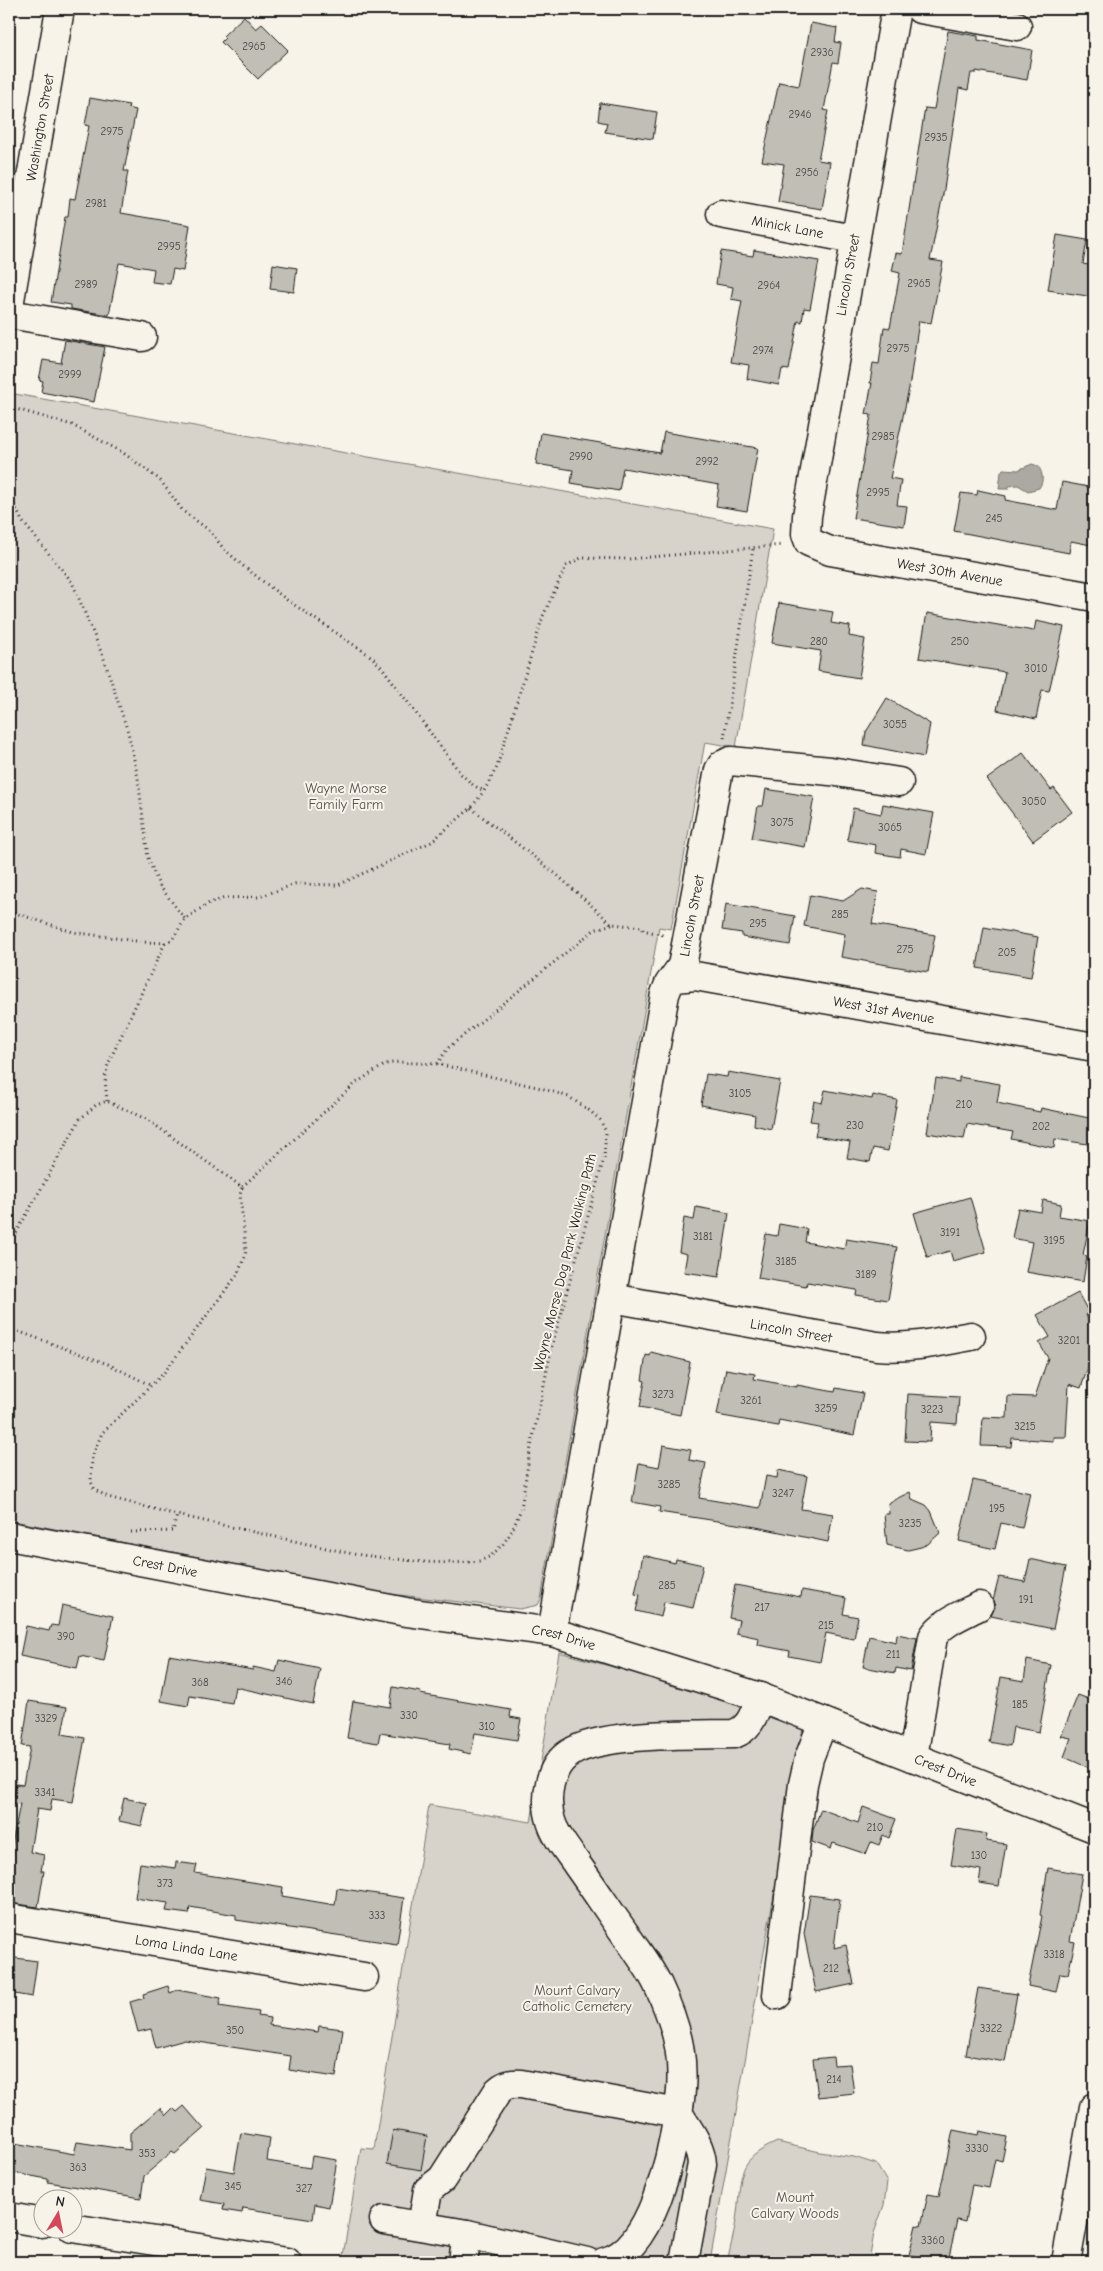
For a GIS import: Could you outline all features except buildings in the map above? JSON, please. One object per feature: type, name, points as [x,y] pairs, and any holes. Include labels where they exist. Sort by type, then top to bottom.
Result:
[{"type":"street","name":"Washington Street","points":[[9,306],[57,9]]},
{"type":"street","name":"Lincoln Street","points":[[809,542],[806,534],[807,516],[854,239],[896,9]]},
{"type":"street","points":[[920,9],[1017,26]]},
{"type":"street","name":"Minick Lane","points":[[721,214],[854,239]]},
{"type":"street","points":[[9,314],[142,337]]},
{"type":"street","name":"West 30th Avenue","points":[[809,542],[830,551],[1094,597]]},
{"type":"street","points":[[722,765],[731,761],[830,771],[899,782]]},
{"type":"street","name":"Lincoln Street","points":[[552,1632],[665,994],[669,984],[682,966],[722,765]]},
{"type":"street","name":"West 31st Avenue","points":[[675,978],[695,976],[1094,1047]]},
{"type":"street","name":"Lincoln Street","points":[[612,1298],[877,1346],[900,1348],[920,1346],[971,1336]]},
{"type":"street","name":"Crest Drive","points":[[9,1540],[406,1612],[552,1632],[761,1697],[1094,1828]]},
{"type":"street","points":[[913,1757],[933,1636],[936,1631],[952,1620],[979,1606]]},
{"type":"street","points":[[604,2262],[614,2260],[627,2251],[650,2213],[667,2170],[684,2076],[674,2025],[666,2003],[644,1961],[556,1833],[548,1807],[551,1780],[554,1770],[570,1752],[597,1743],[630,1738],[734,1734],[741,1732],[751,1721],[761,1697]]},
{"type":"street","points":[[777,1995],[803,1784],[809,1758],[823,1722]]},
{"type":"street","name":"Loma Linda Lane","points":[[9,1918],[364,1977]]},
{"type":"street","points":[[422,2226],[428,2190],[442,2179],[498,2090],[502,2086],[509,2084],[521,2084],[678,2113],[702,2154],[702,2164],[684,2262]]},
{"type":"street","points":[[1066,2262],[1094,2107]]},
{"type":"street","points":[[9,2218],[32,2221]]},
{"type":"street","points":[[384,2220],[467,2234],[587,2262]]},
{"type":"street","points":[[82,2230],[241,2259],[287,2262]]},
{"type":"street","points":[[463,2262],[467,2234]]},
{"type":"path","points":[[9,407],[72,425],[122,452],[160,480],[183,512],[210,531],[223,548],[242,565],[287,600],[372,658],[384,670],[456,767],[472,785],[484,791]]},
{"type":"path","points":[[9,470],[14,504],[22,521],[72,582],[104,660],[128,732],[138,778],[148,858],[159,885],[185,919]]},
{"type":"path","points":[[9,911],[73,932],[143,942],[165,943],[172,940],[185,919],[209,903],[225,898],[259,897],[295,884],[338,885],[371,868],[431,842],[471,808],[484,791],[502,750],[543,616],[566,566],[581,558],[629,559],[753,549],[809,542]]},
{"type":"path","points":[[722,765],[722,750],[737,665],[753,549]]},
{"type":"path","points":[[471,808],[556,874],[612,924]]},
{"type":"path","points":[[437,1064],[448,1048],[594,930],[612,924],[638,926],[642,927],[643,930],[657,934],[688,938]]},
{"type":"path","points":[[107,1101],[105,1079],[108,1064],[165,943]]},
{"type":"path","name":"Wayne Morse Dog Park Walking Path","points":[[399,1062],[437,1064],[541,1088],[569,1097],[600,1120],[606,1132],[604,1158],[552,1346],[528,1457],[521,1509],[512,1531],[503,1544],[491,1556],[480,1561],[422,1562],[353,1554],[177,1515],[108,1497],[95,1490],[91,1482],[92,1457],[102,1432],[172,1362],[242,1266],[246,1250],[240,1195],[242,1187],[367,1074],[386,1064],[399,1062]]},
{"type":"path","points":[[9,1246],[80,1119],[96,1105],[107,1101],[148,1120],[242,1187]]},
{"type":"path","points":[[9,1328],[108,1364],[150,1385]]},
{"type":"path","points":[[126,1532],[173,1531],[177,1515]]},
{"type":"green space","name":"Wayne Morse Family Farm","points":[[9,393],[773,529],[736,747],[705,742],[671,929],[659,927],[541,1599],[538,1605],[520,1609],[382,1593],[9,1520]]},
{"type":"green space","name":"Mount Calvary Catholic Cemetery","points":[[559,1652],[674,1684],[803,1728],[710,2262],[342,2262],[361,2148],[374,2149],[429,1805],[531,1822]]},
{"type":"green space","name":"Mount Calvary Woods","points":[[777,2142],[820,2152],[854,2157],[876,2164],[887,2182],[884,2205],[874,2233],[869,2262],[727,2262],[744,2170],[754,2155]]},
{"type":"shaded area","points":[[1032,464],[1038,466],[1042,474],[1042,483],[1039,488],[1028,491],[1018,485],[1009,486],[1008,489],[999,489],[1003,469],[1018,470]]}]
